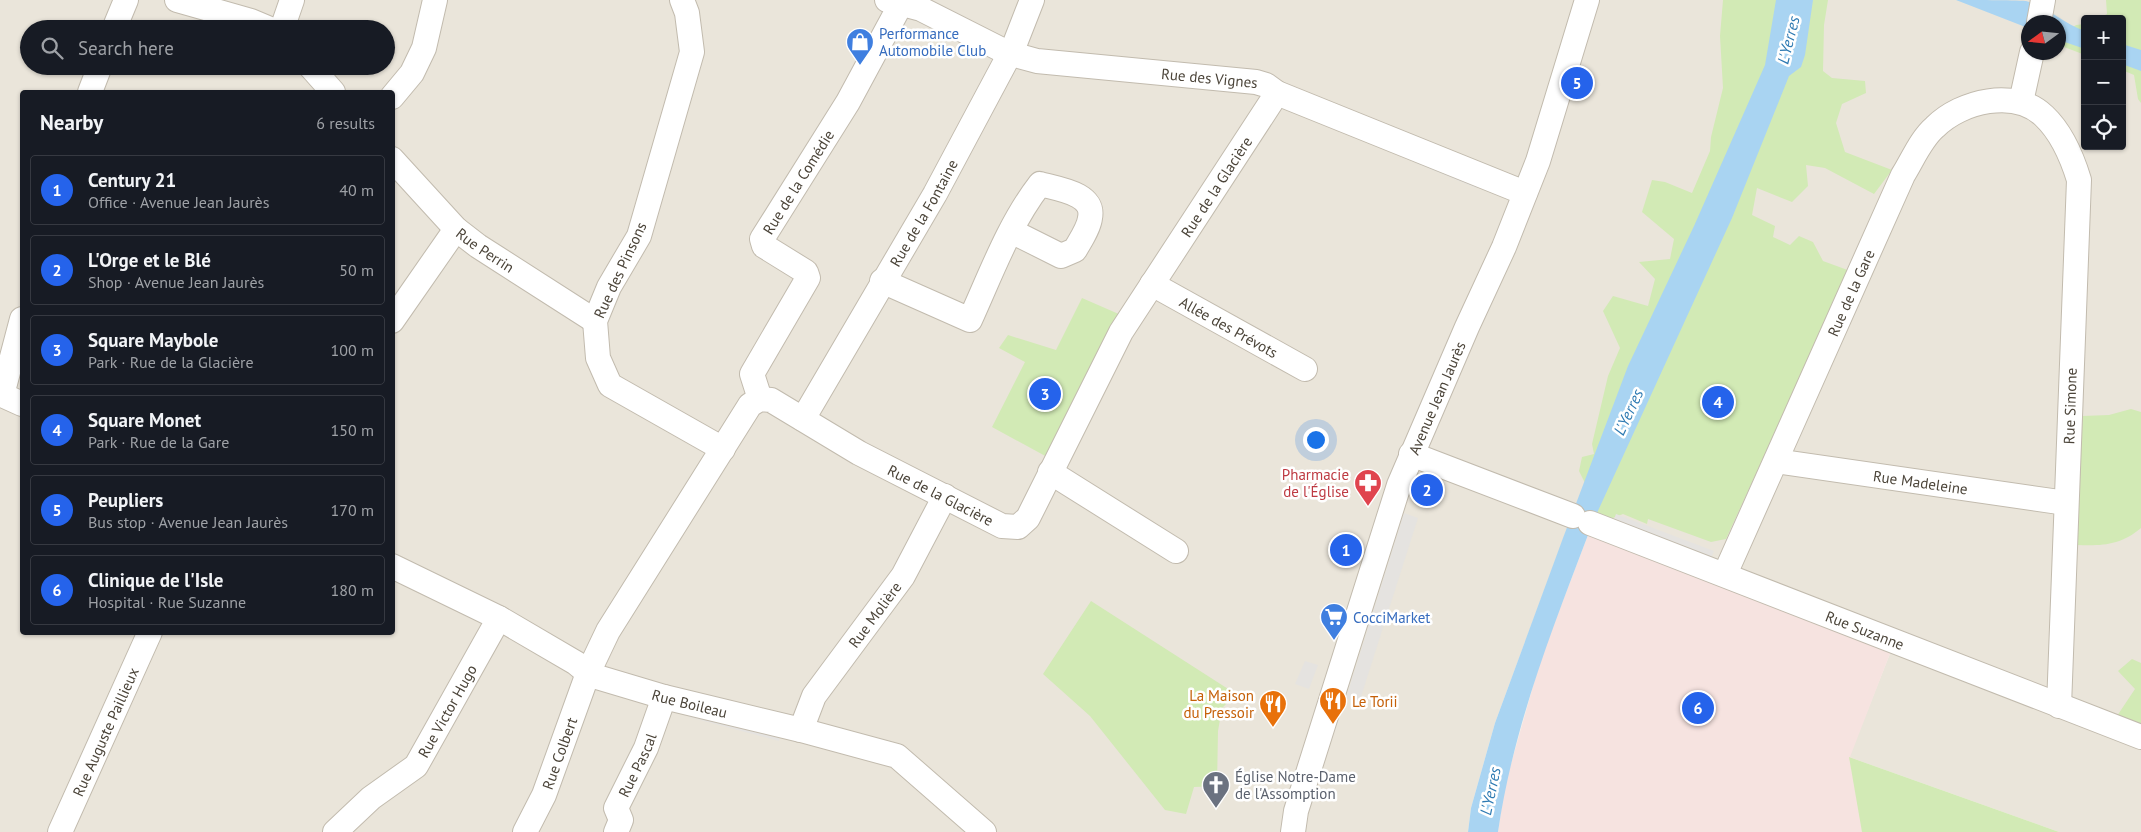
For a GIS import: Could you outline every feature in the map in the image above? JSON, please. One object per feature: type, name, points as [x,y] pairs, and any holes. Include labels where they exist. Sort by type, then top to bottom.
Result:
[{"type":"street","points":[[118,20],[126,0]]},
{"type":"street","points":[[177,0],[247,20]]},
{"type":"street","points":[[285,20],[292,0]]},
{"type":"street","points":[[395,93],[412,73],[424,48],[435,0]]},
{"type":"street","name":"Rue des Pinsons","points":[[682,0],[687,13],[692,52],[640,236],[609,287],[595,321],[598,358],[610,385],[723,449]]},
{"type":"street","name":"Rue de la Fontaine","points":[[803,419],[882,281],[935,194],[1008,53],[1014,46],[1032,0]]},
{"type":"street","name":"Avenue Jean Jaurès","points":[[1293,832],[1296,811],[1366,585],[1411,454],[1504,247],[1538,161],[1587,0]]},
{"type":"street","name":"Rue des Vignes","points":[[897,1],[921,9],[1008,53],[1037,62],[1256,82],[1266,85],[1278,93],[1524,193]]},
{"type":"street","name":"Rue de la Comédie","points":[[760,399],[752,374],[808,278],[806,272],[764,246],[762,239],[848,102],[897,1]]},
{"type":"street","points":[[2022,102],[2030,60]]},
{"type":"street","points":[[91,90],[97,75]]},
{"type":"street","points":[[318,75],[331,90]]},
{"type":"street","name":"Rue de la Glacière","points":[[760,399],[771,400],[859,453],[1002,526],[1018,526],[1028,518],[1121,332],[1278,93]]},
{"type":"street","name":"Rue de la Gare","points":[[1725,574],[1903,175],[1922,144],[1933,128],[1945,118],[1961,110],[1988,101],[2022,102]]},
{"type":"street","name":"Rue Simone","points":[[2022,102],[2044,116],[2073,159],[2079,180],[2059,706]]},
{"type":"street","name":"Rue Perrin","points":[[395,161],[456,228],[478,246],[595,321]]},
{"type":"street","points":[[395,317],[456,228]]},
{"type":"street","points":[[882,281],[970,320],[1011,231]]},
{"type":"street","name":"Allée des Prévots","points":[[1152,284],[1305,369]]},
{"type":"street","points":[[8,398],[20,330]]},
{"type":"street","points":[[588,672],[608,631],[750,405],[760,399]]},
{"type":"street","name":"Rue Suzanne","points":[[1411,454],[1725,574],[2141,737]]},
{"type":"street","name":"Rue Madeleine","points":[[1776,461],[2066,502]]},
{"type":"street","points":[[1050,472],[1176,551]]},
{"type":"street","name":"Rue Molière","points":[[801,730],[814,696],[903,576],[946,496]]},
{"type":"street","name":"Rue Boileau","points":[[395,567],[499,618],[588,672],[612,682],[664,698],[801,730],[897,756],[984,832]]},
{"type":"street","name":"Rue Victor Hugo","points":[[335,832],[371,798],[416,766],[499,618]]},
{"type":"street","name":"Rue Auguste Paillieux","points":[[60,832],[149,635]]},
{"type":"street","name":"Rue Colbert","points":[[525,832],[544,795],[588,672]]},
{"type":"street","name":"Rue Pascal","points":[[616,832],[621,820],[616,808],[646,748],[664,698]]},
{"type":"shaded area","points":[[0,0],[2141,0],[2141,832],[2059,832],[1849,757],[1891,651],[1568,526],[1495,723],[1471,808],[1468,832],[0,832]]},
{"type":"shaded area","points":[[1412,155],[1482,185],[1476,188],[1416,163]]},
{"type":"shaded area","points":[[1404,513],[1418,518],[1359,703],[1346,698]]},
{"type":"shaded area","points":[[1616,514],[1714,551],[1709,563],[1611,527]]},
{"type":"shaded area","points":[[1588,535],[1891,651],[1850,757],[2026,832],[1498,832],[1505,785],[1541,658]]},
{"type":"shaded area","points":[[1305,661],[1318,665],[1309,689],[1295,684]]},
{"type":"shaded area","points":[[690,712],[780,736],[779,741],[689,717]]},
{"type":"green space","points":[[1723,0],[1828,0],[1824,25],[1823,71],[1832,78],[1865,81],[1866,93],[1842,104],[1836,123],[1845,152],[1892,170],[1874,194],[1825,168],[1806,165],[1808,186],[1792,202],[1757,188],[1752,215],[1775,226],[1773,237],[1790,245],[1799,236],[1813,242],[1823,261],[1853,272],[1826,321],[1726,539],[1711,542],[1648,519],[1647,524],[1623,514],[1613,518],[1609,527],[1591,519],[1588,489],[1579,471],[1582,457],[1594,454],[1592,444],[1608,376],[1620,348],[1603,311],[1613,296],[1648,306],[1655,279],[1639,262],[1670,259],[1674,239],[1642,212],[1652,180],[1665,182],[1692,193],[1710,151],[1711,137],[1723,88],[1720,36]]},
{"type":"green space","points":[[2106,0],[2141,0],[2141,103],[2138,99],[2134,75],[2126,72],[2126,15],[2105,15],[2107,14]]},
{"type":"green space","points":[[2081,24],[2081,53],[2066,48],[2066,32],[2076,25]]},
{"type":"green space","points":[[1082,298],[1121,315],[1049,458],[992,427],[1025,362],[999,348],[1008,335],[1056,350]]},
{"type":"green space","points":[[2131,409],[2141,412],[2141,528],[2134,534],[2119,541],[2095,545],[2077,545],[2082,416],[2109,415]]},
{"type":"green space","points":[[1091,601],[1236,694],[1222,708],[1218,731],[1217,786],[1194,787],[1186,814],[1165,810],[1090,716],[1043,674]]},
{"type":"green space","points":[[2132,659],[2141,663],[2141,730],[2115,719],[2135,689],[2118,671]]},
{"type":"green space","points":[[1849,757],[2059,832],[1862,832]]},
{"type":"water","name":"L'Yerres","points":[[1776,0],[1813,0],[1805,55],[1801,67],[1789,76],[1732,218],[1597,513],[1592,515],[1587,527],[1588,535],[1547,644],[1523,718],[1513,756],[1498,832],[1468,832],[1471,808],[1495,723],[1563,538],[1628,366],[1694,226],[1765,65]]},
{"type":"water","points":[[1956,0],[2026,1],[2055,15],[2021,15],[2021,25]]},
{"type":"water","points":[[2066,22],[2081,30],[2081,48],[2066,42]]},
{"type":"water","points":[[2126,45],[2141,50],[2141,71],[2126,65]]},
{"type":"place","name":"Performance Automobile Club","points":[[860,66]]},
{"type":"place","name":"Peupliers","points":[[1577,83]]},
{"type":"place","name":"Square Maybole","points":[[1045,394]]},
{"type":"place","name":"Square Monet","points":[[1718,402]]},
{"type":"place","name":"L'Orge et le Blé","points":[[1427,490]]},
{"type":"place","name":"Pharmacie de l'Église","points":[[1368,507]]},
{"type":"place","name":"Century 21","points":[[1346,550]]},
{"type":"place","name":"CocciMarket","points":[[1334,641]]},
{"type":"place","name":"Clinique de l'Isle","points":[[1698,708]]},
{"type":"place","name":"Le Torii","points":[[1333,725]]},
{"type":"place","name":"La Maison du Pressoir","points":[[1273,728]]},
{"type":"place","name":"Église Notre-Dame de l'Assomption","points":[[1216,809]]}]
